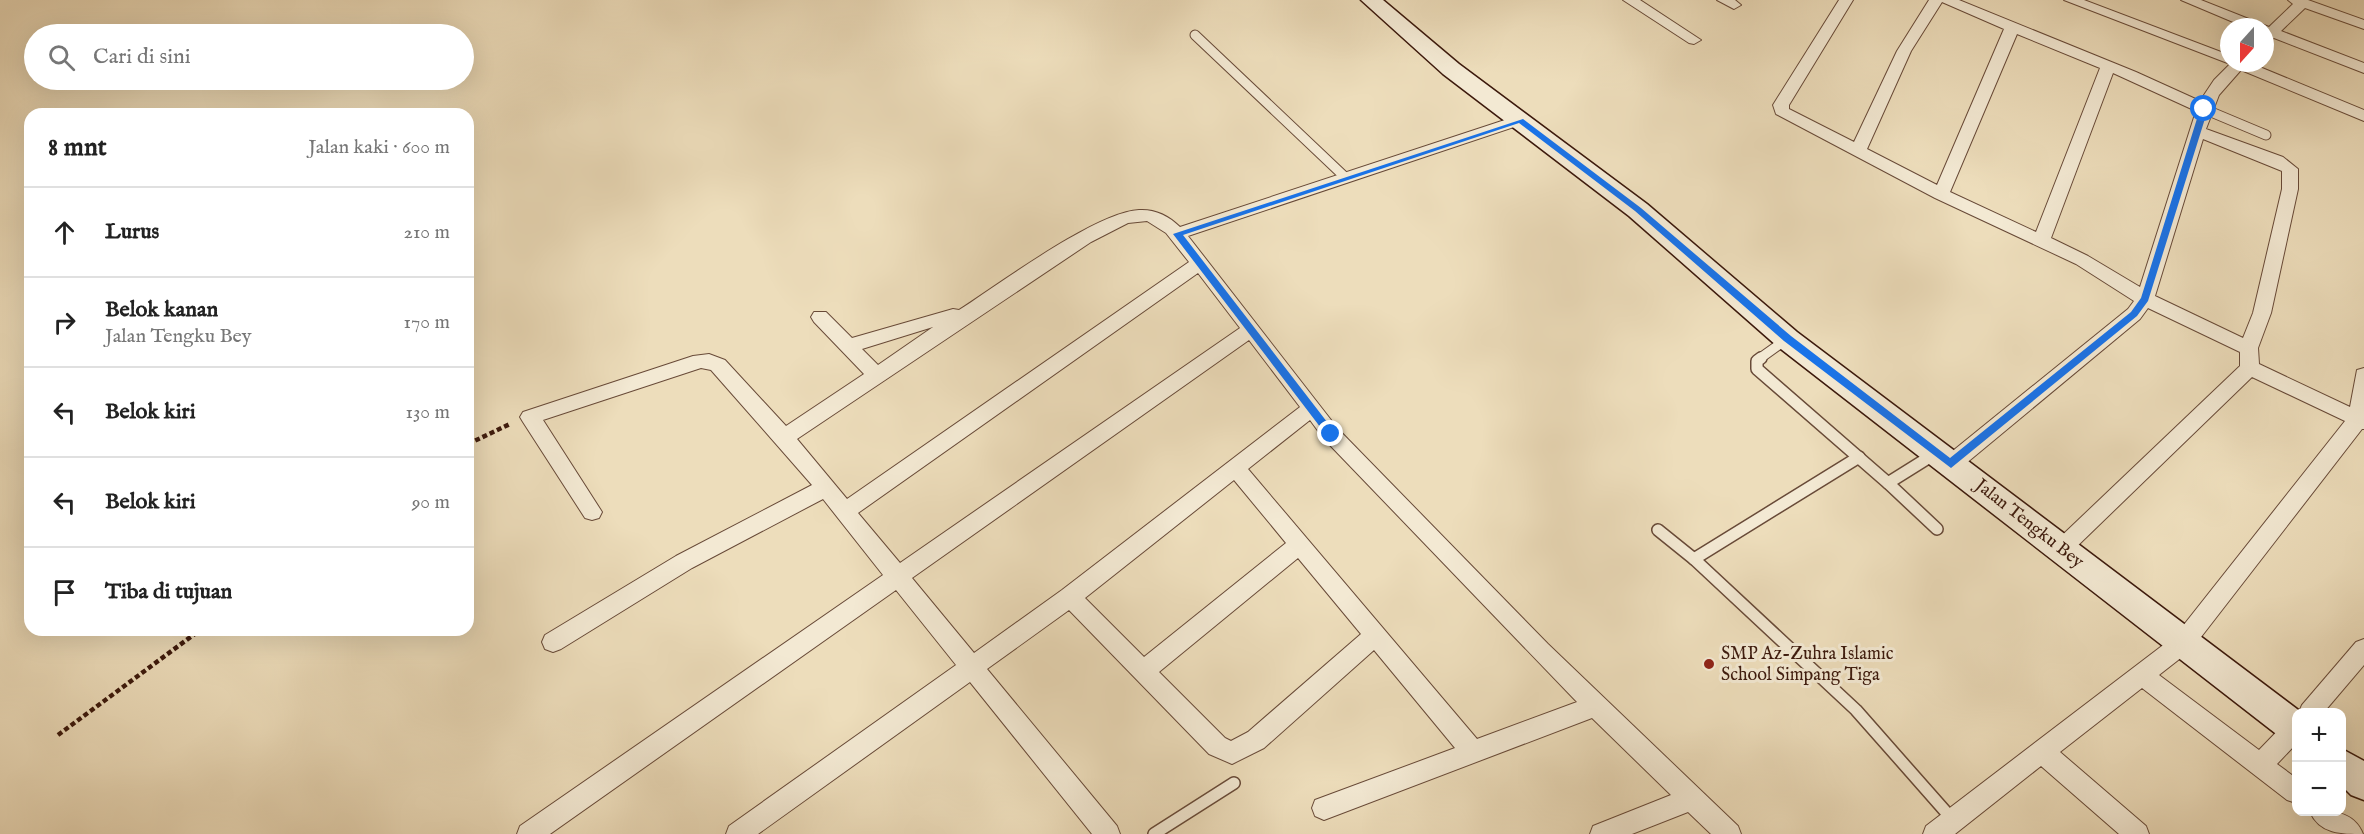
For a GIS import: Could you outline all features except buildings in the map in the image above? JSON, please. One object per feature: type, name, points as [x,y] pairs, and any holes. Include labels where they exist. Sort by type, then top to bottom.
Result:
[{"type":"main road","name":"Jalan Tengku Bey","points":[[1371,0],[1451,69],[1638,210],[1787,339],[2292,726]]},
{"type":"main road","points":[[2346,768],[2364,783]]},
{"type":"street","points":[[1630,0],[1694,40]]},
{"type":"street","points":[[1846,0],[1780,108],[1786,114],[1941,194],[2082,260],[2145,299],[2203,328],[2250,358],[2361,421]]},
{"type":"street","points":[[1859,150],[1904,51],[1936,0]]},
{"type":"street","points":[[1947,0],[2204,109]]},
{"type":"street","points":[[2071,0],[2220,57]]},
{"type":"street","points":[[2188,0],[2231,18]]},
{"type":"street","points":[[2274,24],[2299,1],[2364,25]]},
{"type":"street","points":[[1941,194],[2012,28]]},
{"type":"street","points":[[2274,35],[2364,68]]},
{"type":"street","points":[[2041,241],[2066,182],[2108,67]]},
{"type":"street","points":[[1943,458],[2134,314],[2145,299],[2199,132],[2204,109],[2212,91],[2227,72]]},
{"type":"street","points":[[2259,72],[2364,116]]},
{"type":"street","points":[[1177,234],[1520,120]]},
{"type":"street","points":[[2061,549],[2250,358],[2279,243],[2290,189],[2290,169],[2277,161],[2199,132]]},
{"type":"street","points":[[784,437],[970,310],[1113,224],[1132,216],[1165,221],[1252,329],[1331,434],[1595,706],[1729,834]]},
{"type":"street","points":[[844,512],[1200,263]]},
{"type":"street","points":[[849,346],[970,310]]},
{"type":"street","points":[[820,317],[877,375]]},
{"type":"street","points":[[529,834],[898,579],[1252,329]]},
{"type":"street","points":[[592,512],[530,417],[690,364],[709,360],[726,372],[784,437],[1108,834]]},
{"type":"street","points":[[1935,834],[2183,643],[2361,421],[2364,375]]},
{"type":"street","points":[[738,834],[970,666],[1070,597],[1312,408]]},
{"type":"street","points":[[1236,468],[1474,753]]},
{"type":"street","points":[[553,642],[684,562],[825,488]]},
{"type":"street","points":[[1144,670],[1300,544]]},
{"type":"street","points":[[1070,597],[1217,746],[1232,753],[1256,740],[1376,635]]},
{"type":"street","points":[[2313,708],[2364,649]]},
{"type":"street","points":[[2142,675],[2292,789]]},
{"type":"street","points":[[1324,808],[1595,706]]},
{"type":"street","points":[[2260,765],[2292,733]]},
{"type":"street","points":[[2042,752],[2137,834]]},
{"type":"street","points":[[1602,834],[1691,799]]},
{"type":"street","points":[[2327,816],[2352,834]]},
{"type":"lane","points":[[1195,35],[1346,178]]},
{"type":"lane","points":[[2204,109],[2266,135]]},
{"type":"lane","points":[[1787,339],[1757,361],[1757,369],[1888,483],[1937,529]]},
{"type":"lane","points":[[1694,559],[1858,457]]},
{"type":"lane","points":[[1888,483],[1943,458]]},
{"type":"lane","points":[[1658,530],[1694,559],[1856,711],[1953,820]]},
{"type":"lane","points":[[1154,834],[1234,783]]},
{"type":"path","points":[[474,441],[509,424],[530,417]]},
{"type":"path","points":[[58,735],[192,636]]},
{"type":"place","name":"SMP Az-Zuhra Islamic School Simpang Tiga","points":[[1709,664]]},
{"type":"route","points":[[1331,434],[1296,385],[1177,234],[1520,120],[1638,210],[1787,339],[1951,464],[2134,314],[2145,299],[2199,132],[2204,109]]}]
